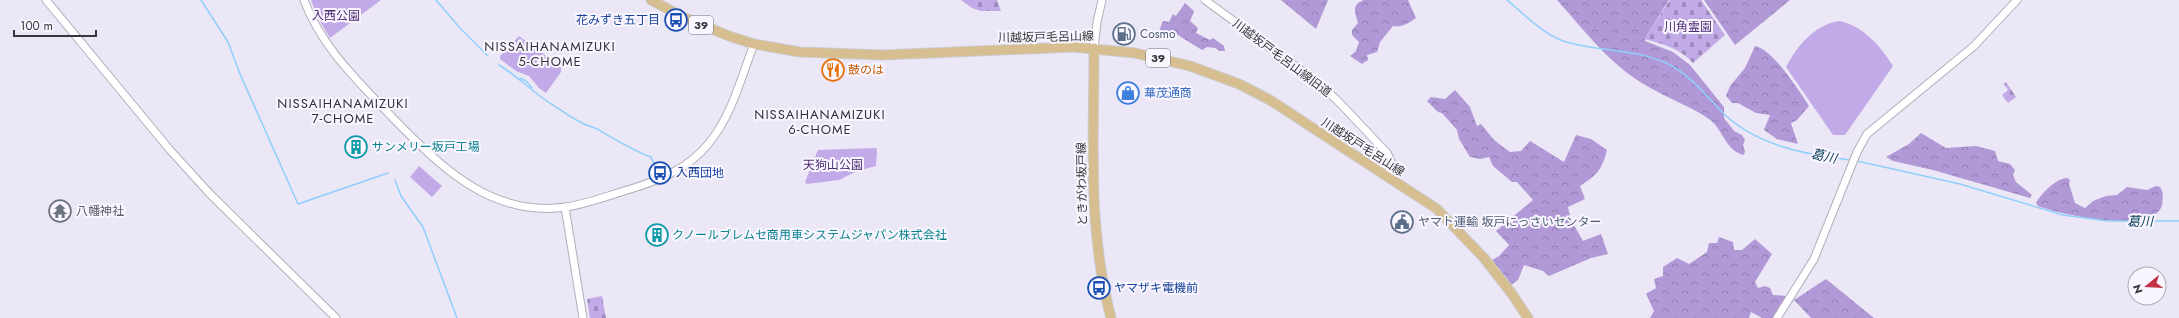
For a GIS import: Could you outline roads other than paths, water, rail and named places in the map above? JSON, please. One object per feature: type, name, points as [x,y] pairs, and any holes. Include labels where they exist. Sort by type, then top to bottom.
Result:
[{"type":"main road","name":"川越坂戸毛呂山線","points":[[650,0],[711,30],[754,44],[800,52],[844,55],[1052,47],[1094,48],[1135,53],[1190,66],[1239,84],[1291,113],[1440,211],[1484,258],[1512,294],[1528,318]]},
{"type":"main road","name":"ときがわ坂戸線","points":[[1094,48],[1094,222],[1098,261],[1111,318]]},
{"type":"street","points":[[46,0],[170,150],[210,194],[336,318]]},
{"type":"street","points":[[304,0],[326,44],[344,66],[426,151],[454,176],[476,189],[516,204],[549,208],[586,203],[663,177],[677,170],[700,153],[719,129],[728,113],[754,44]]},
{"type":"street","points":[[1094,48],[1097,22],[1102,0]]},
{"type":"street","name":"川越坂戸毛呂山線旧道","points":[[1205,0],[1294,65],[1336,100],[1388,153],[1391,161],[1388,178]]},
{"type":"street","points":[[1777,318],[1814,259],[1856,155],[1867,134],[1974,46],[2017,0]]},
{"type":"street","points":[[565,207],[583,318]]},
{"type":"waterway","points":[[201,0],[228,42],[240,74],[298,204],[388,173]]},
{"type":"waterway","points":[[436,0],[460,28],[488,56]]},
{"type":"waterway","name":"葛川","points":[[1507,0],[1555,38],[1589,47],[1628,52],[1666,63],[1683,73],[1698,86],[1725,115],[1738,126],[1768,142],[1801,152],[1851,160]]},
{"type":"waterway","points":[[499,65],[571,117],[651,157],[656,169]]},
{"type":"waterway","points":[[520,78],[526,81],[532,88]]},
{"type":"waterway","name":"葛川","points":[[1857,161],[1960,184],[2063,215],[2107,221],[2179,221]]},
{"type":"waterway","points":[[395,180],[401,196],[423,227],[457,318]]},
{"type":"place","name":"花みずき五丁目","points":[[676,20]]},
{"type":"place","name":"Cosmo","points":[[1124,34]]},
{"type":"place","name":"鼓のは","points":[[833,70]]},
{"type":"place","name":"華茂通商","points":[[1128,93]]},
{"type":"place","name":"サンメリー坂戸工場","points":[[356,147]]},
{"type":"place","name":"入西団地","points":[[660,173]]},
{"type":"place","name":"八幡神社","points":[[60,211]]},
{"type":"place","name":"ヤマト運輸 坂戸にっさいセンター","points":[[1402,222]]},
{"type":"place","name":"クノールブレムセ商用車システムジャパン株式会社","points":[[657,235]]},
{"type":"place","name":"ヤマザキ電機前","points":[[1099,288]]},
{"type":"district","name":"NISSAIHANAMIZUKI 5-CHOME","points":[[550,54]]},
{"type":"district","name":"NISSAIHANAMIZUKI 7-CHOME","points":[[343,110]]},
{"type":"district","name":"NISSAIHANAMIZUKI 6-CHOME","points":[[820,122]]},
{"type":"park label","name":"入西公園","points":[[336,16]]},
{"type":"park label","name":"川角霊園","points":[[1688,27]]},
{"type":"park label","name":"天狗山公園","points":[[833,165]]}]
